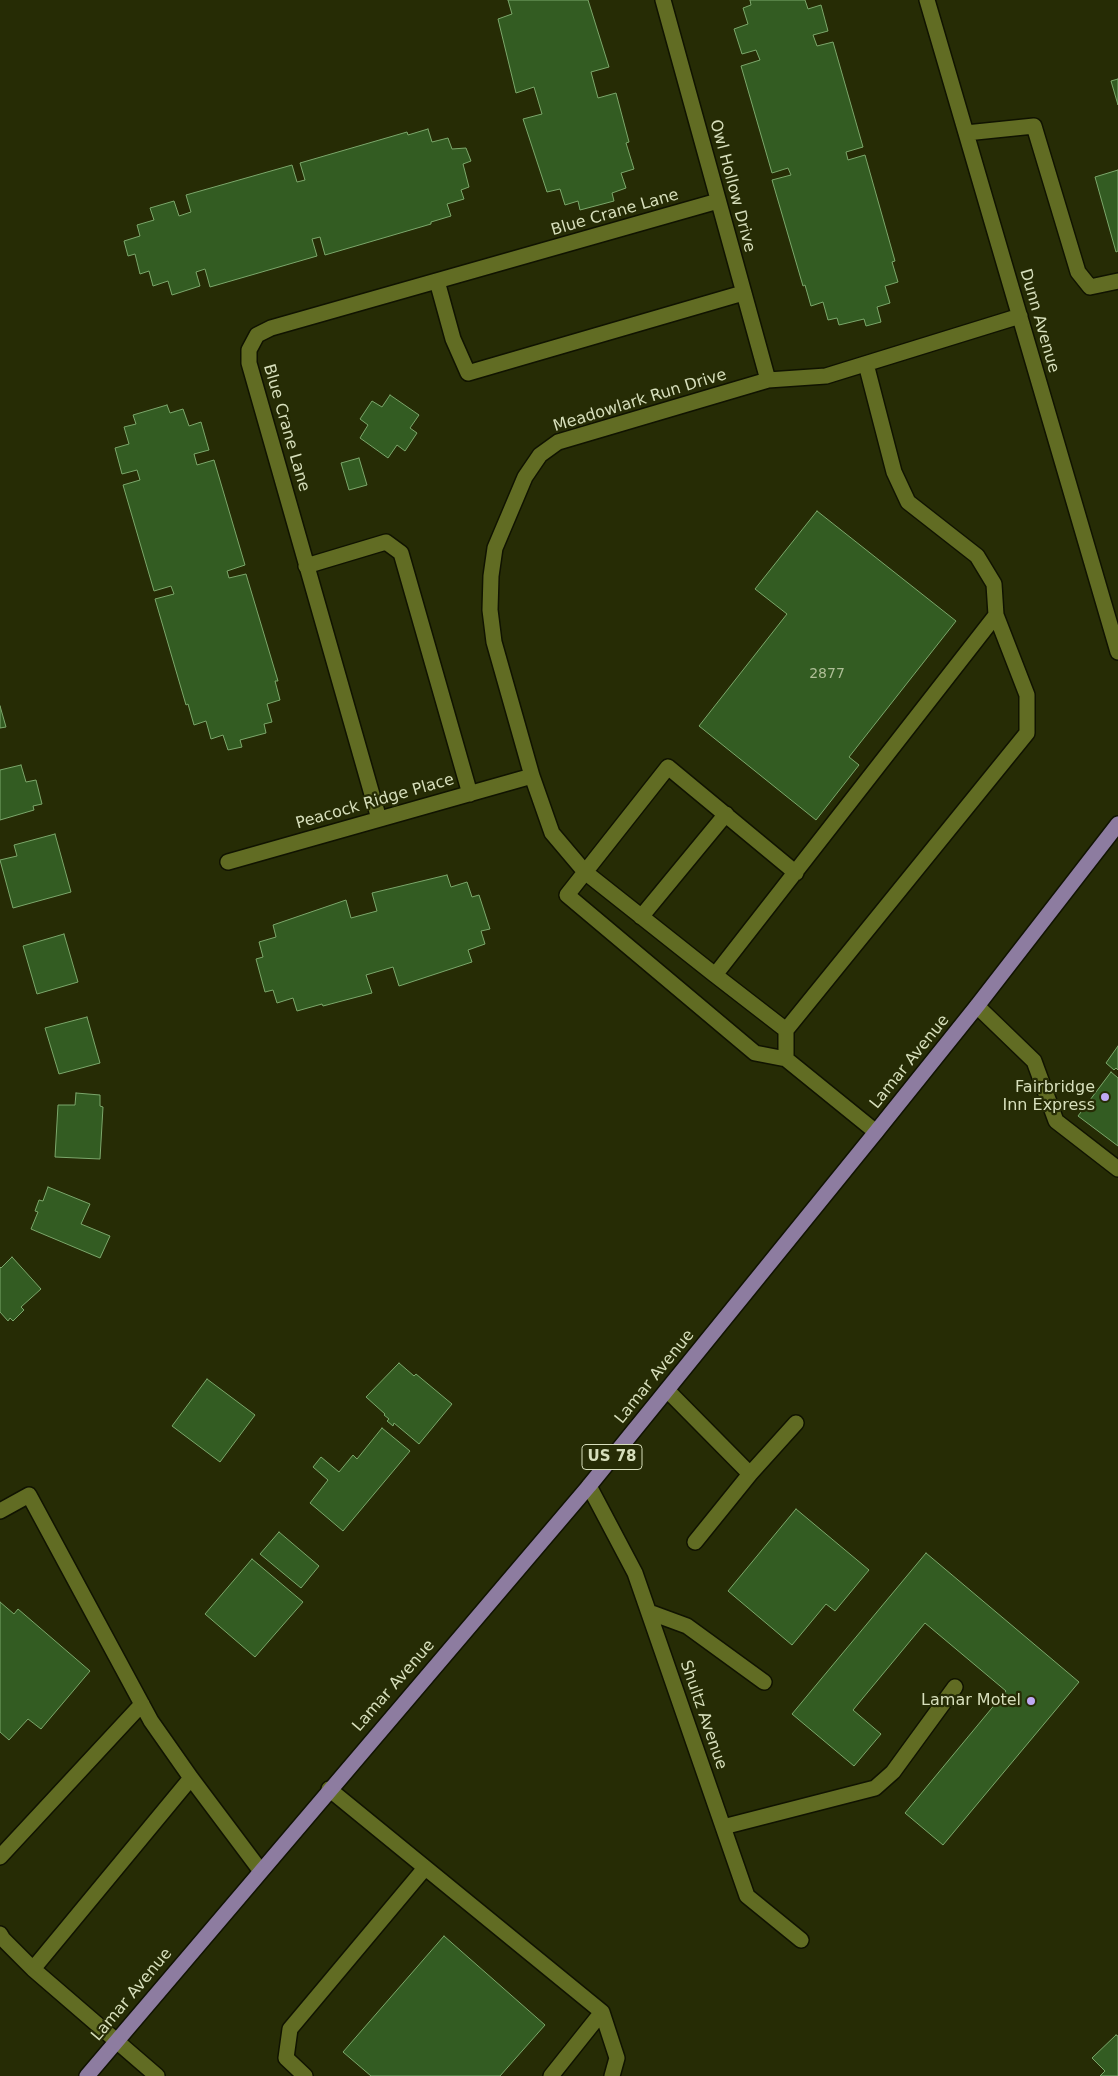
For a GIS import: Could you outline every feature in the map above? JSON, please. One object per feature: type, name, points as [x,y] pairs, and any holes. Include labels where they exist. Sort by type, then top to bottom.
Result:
[{"type":"main road","name":"Lamar Avenue","points":[[87,2076],[329,1788],[589,1486],[977,1006],[1118,824]]},
{"type":"street","name":"Owl Hollow Drive","points":[[662,0],[768,380]]},
{"type":"street","name":"Dunn Avenue","points":[[927,0],[1118,652]]},
{"type":"street","points":[[966,132],[1034,126],[1078,272],[1090,287],[1118,281]]},
{"type":"street","name":"Blue Crane Lane","points":[[379,819],[249,363],[249,350],[257,336],[271,328],[718,202]]},
{"type":"street","points":[[437,281],[453,339],[468,373],[743,293]]},
{"type":"street","name":"Meadowlark Run Drive","points":[[786,1030],[585,872],[552,833],[532,776],[494,642],[490,610],[491,576],[495,548],[525,477],[540,455],[558,442],[768,380],[826,376],[1020,316]]},
{"type":"street","points":[[786,1059],[786,1030],[1027,733],[1027,695],[996,615],[994,584],[978,556],[908,502],[894,472],[866,364]]},
{"type":"street","points":[[306,566],[386,542],[401,552],[470,794]]},
{"type":"street","points":[[715,976],[996,615]]},
{"type":"street","points":[[796,873],[668,767],[567,895],[755,1053],[786,1059],[876,1132]]},
{"type":"street","name":"Peacock Ridge Place","points":[[228,862],[532,776]]},
{"type":"street","points":[[641,917],[726,814]]},
{"type":"street","points":[[977,1006],[1034,1060],[1056,1121],[1118,1169]]},
{"type":"street","points":[[667,1390],[750,1474]]},
{"type":"street","points":[[695,1542],[750,1474],[796,1423]]},
{"type":"street","name":"Shultz Avenue","points":[[589,1486],[636,1573],[747,1896],[801,1940]]},
{"type":"street","points":[[0,1511],[29,1496],[152,1721],[191,1778],[260,1870]]},
{"type":"street","points":[[649,1612],[687,1626],[764,1682]]},
{"type":"street","points":[[723,1827],[875,1788],[893,1772],[955,1687]]},
{"type":"street","points":[[0,1857],[142,1704]]},
{"type":"street","points":[[33,1968],[191,1778]]},
{"type":"street","points":[[329,1788],[602,2012],[617,2058],[612,2076]]},
{"type":"street","points":[[305,2076],[286,2058],[290,2030],[425,1868]]},
{"type":"street","points":[[0,1934],[33,1968],[157,2076]]},
{"type":"street","points":[[551,2076],[602,2012]]},
{"type":"building","points":[[508,0],[588,0],[609,67],[591,72],[598,98],[616,93],[629,142],[626,143],[634,169],[621,173],[626,188],[612,193],[614,201],[580,210],[578,201],[565,205],[560,189],[547,192],[523,119],[542,114],[534,87],[516,93],[498,19],[512,14]]},
{"type":"building","points":[[750,0],[805,0],[808,9],[821,5],[828,31],[813,35],[817,46],[833,42],[863,147],[846,152],[848,160],[865,155],[895,261],[892,262],[898,282],[885,286],[890,303],[877,307],[881,322],[866,326],[864,319],[839,325],[837,318],[828,320],[823,302],[811,306],[805,285],[803,286],[772,180],[791,175],[788,168],[772,173],[741,66],[760,60],[756,50],[742,54],[734,29],[748,24],[743,8],[751,5]]},
{"type":"building","points":[[1118,79],[1118,105],[1111,81]]},
{"type":"building","points":[[428,129],[432,142],[448,138],[452,149],[466,148],[471,161],[463,164],[469,187],[461,190],[464,199],[447,204],[451,216],[431,222],[431,224],[325,255],[320,237],[312,239],[317,256],[210,287],[205,269],[196,272],[200,286],[172,295],[168,281],[153,286],[149,271],[140,274],[135,254],[128,256],[124,241],[140,236],[137,225],[154,220],[150,208],[174,201],[179,216],[191,212],[186,195],[292,165],[297,182],[305,180],[300,163],[407,132],[408,135]]},
{"type":"building","points":[[1118,170],[1118,251],[1116,252],[1095,177]]},
{"type":"building","points":[[390,395],[419,415],[410,428],[417,433],[405,451],[397,445],[388,458],[360,438],[368,425],[360,419],[372,401],[382,407]]},
{"type":"building","points":[[167,405],[170,413],[183,409],[189,426],[201,422],[209,450],[194,454],[197,465],[214,460],[245,565],[227,571],[229,578],[246,574],[278,681],[275,681],[280,700],[267,704],[272,722],[264,724],[266,733],[240,740],[242,747],[228,750],[223,735],[211,739],[206,721],[194,725],[188,704],[186,705],[155,599],[174,594],[171,586],[154,591],[123,485],[140,480],[137,470],[122,474],[115,448],[129,444],[124,427],[136,424],[133,415]]},
{"type":"building","points":[[359,458],[367,485],[349,490],[341,463]]},
{"type":"building","points":[[817,511],[956,621],[849,757],[859,765],[816,820],[699,726],[787,614],[755,589]]},
{"type":"building","points":[[0,706],[6,727],[0,728]]},
{"type":"building","points":[[21,765],[26,782],[36,780],[42,804],[33,806],[34,810],[0,820],[0,770]]},
{"type":"building","points":[[55,834],[71,892],[13,908],[0,860],[17,856],[14,845]]},
{"type":"building","points":[[447,875],[451,887],[467,882],[472,897],[479,895],[490,929],[481,931],[485,944],[468,950],[472,962],[399,986],[393,967],[366,975],[372,993],[297,1011],[293,998],[277,1003],[273,990],[265,992],[256,959],[263,957],[259,942],[276,937],[273,925],[346,900],[351,918],[377,911],[372,893]]},
{"type":"building","points":[[64,934],[78,982],[37,994],[23,946]]},
{"type":"building","points":[[87,1017],[100,1063],[59,1074],[45,1028]]},
{"type":"building","name":"Fairbridge Inn Express","points":[[1118,1046],[1118,1070],[1116,1068],[1114,1070],[1106,1063]]},
{"type":"building","name":"Fairbridge Inn Express","points":[[1111,1072],[1118,1078],[1118,1146],[1078,1116]]},
{"type":"building","points":[[76,1093],[100,1095],[100,1106],[103,1107],[100,1159],[55,1157],[58,1105],[75,1105]]},
{"type":"building","points":[[48,1187],[90,1204],[81,1224],[110,1236],[100,1258],[31,1229],[38,1212],[35,1211],[39,1200],[43,1201]]},
{"type":"building","points":[[12,1257],[41,1289],[21,1307],[24,1310],[13,1321],[10,1318],[8,1321],[0,1312],[0,1267]]},
{"type":"building","points":[[399,1363],[414,1376],[416,1374],[452,1404],[419,1444],[394,1423],[393,1426],[387,1421],[389,1419],[385,1414],[366,1397]]},
{"type":"building","points":[[207,1379],[255,1415],[220,1462],[172,1426]]},
{"type":"building","points":[[382,1428],[410,1451],[343,1531],[310,1503],[328,1480],[313,1467],[321,1457],[339,1472],[353,1455],[357,1459]]},
{"type":"building","points":[[796,1509],[869,1570],[835,1611],[826,1604],[792,1645],[728,1591]]},
{"type":"building","points":[[279,1532],[319,1566],[301,1588],[260,1554]]},
{"type":"building","name":"Lamar Motel","points":[[926,1553],[1079,1682],[943,1845],[905,1813],[1006,1691],[925,1623],[853,1710],[881,1734],[854,1766],[792,1714]]},
{"type":"building","points":[[252,1559],[303,1602],[255,1657],[205,1614]]},
{"type":"building","points":[[0,1602],[14,1614],[18,1609],[90,1671],[41,1729],[28,1719],[9,1740],[0,1732]]},
{"type":"building","points":[[444,1936],[545,2025],[500,2076],[371,2076],[343,2052]]},
{"type":"building","points":[[1116,2035],[1118,2036],[1118,2076],[1100,2076],[1105,2071],[1092,2058]]},
{"type":"place","name":"Fairbridge Inn Express","points":[[1105,1097]]},
{"type":"place","name":"Lamar Motel","points":[[1031,1701]]}]
